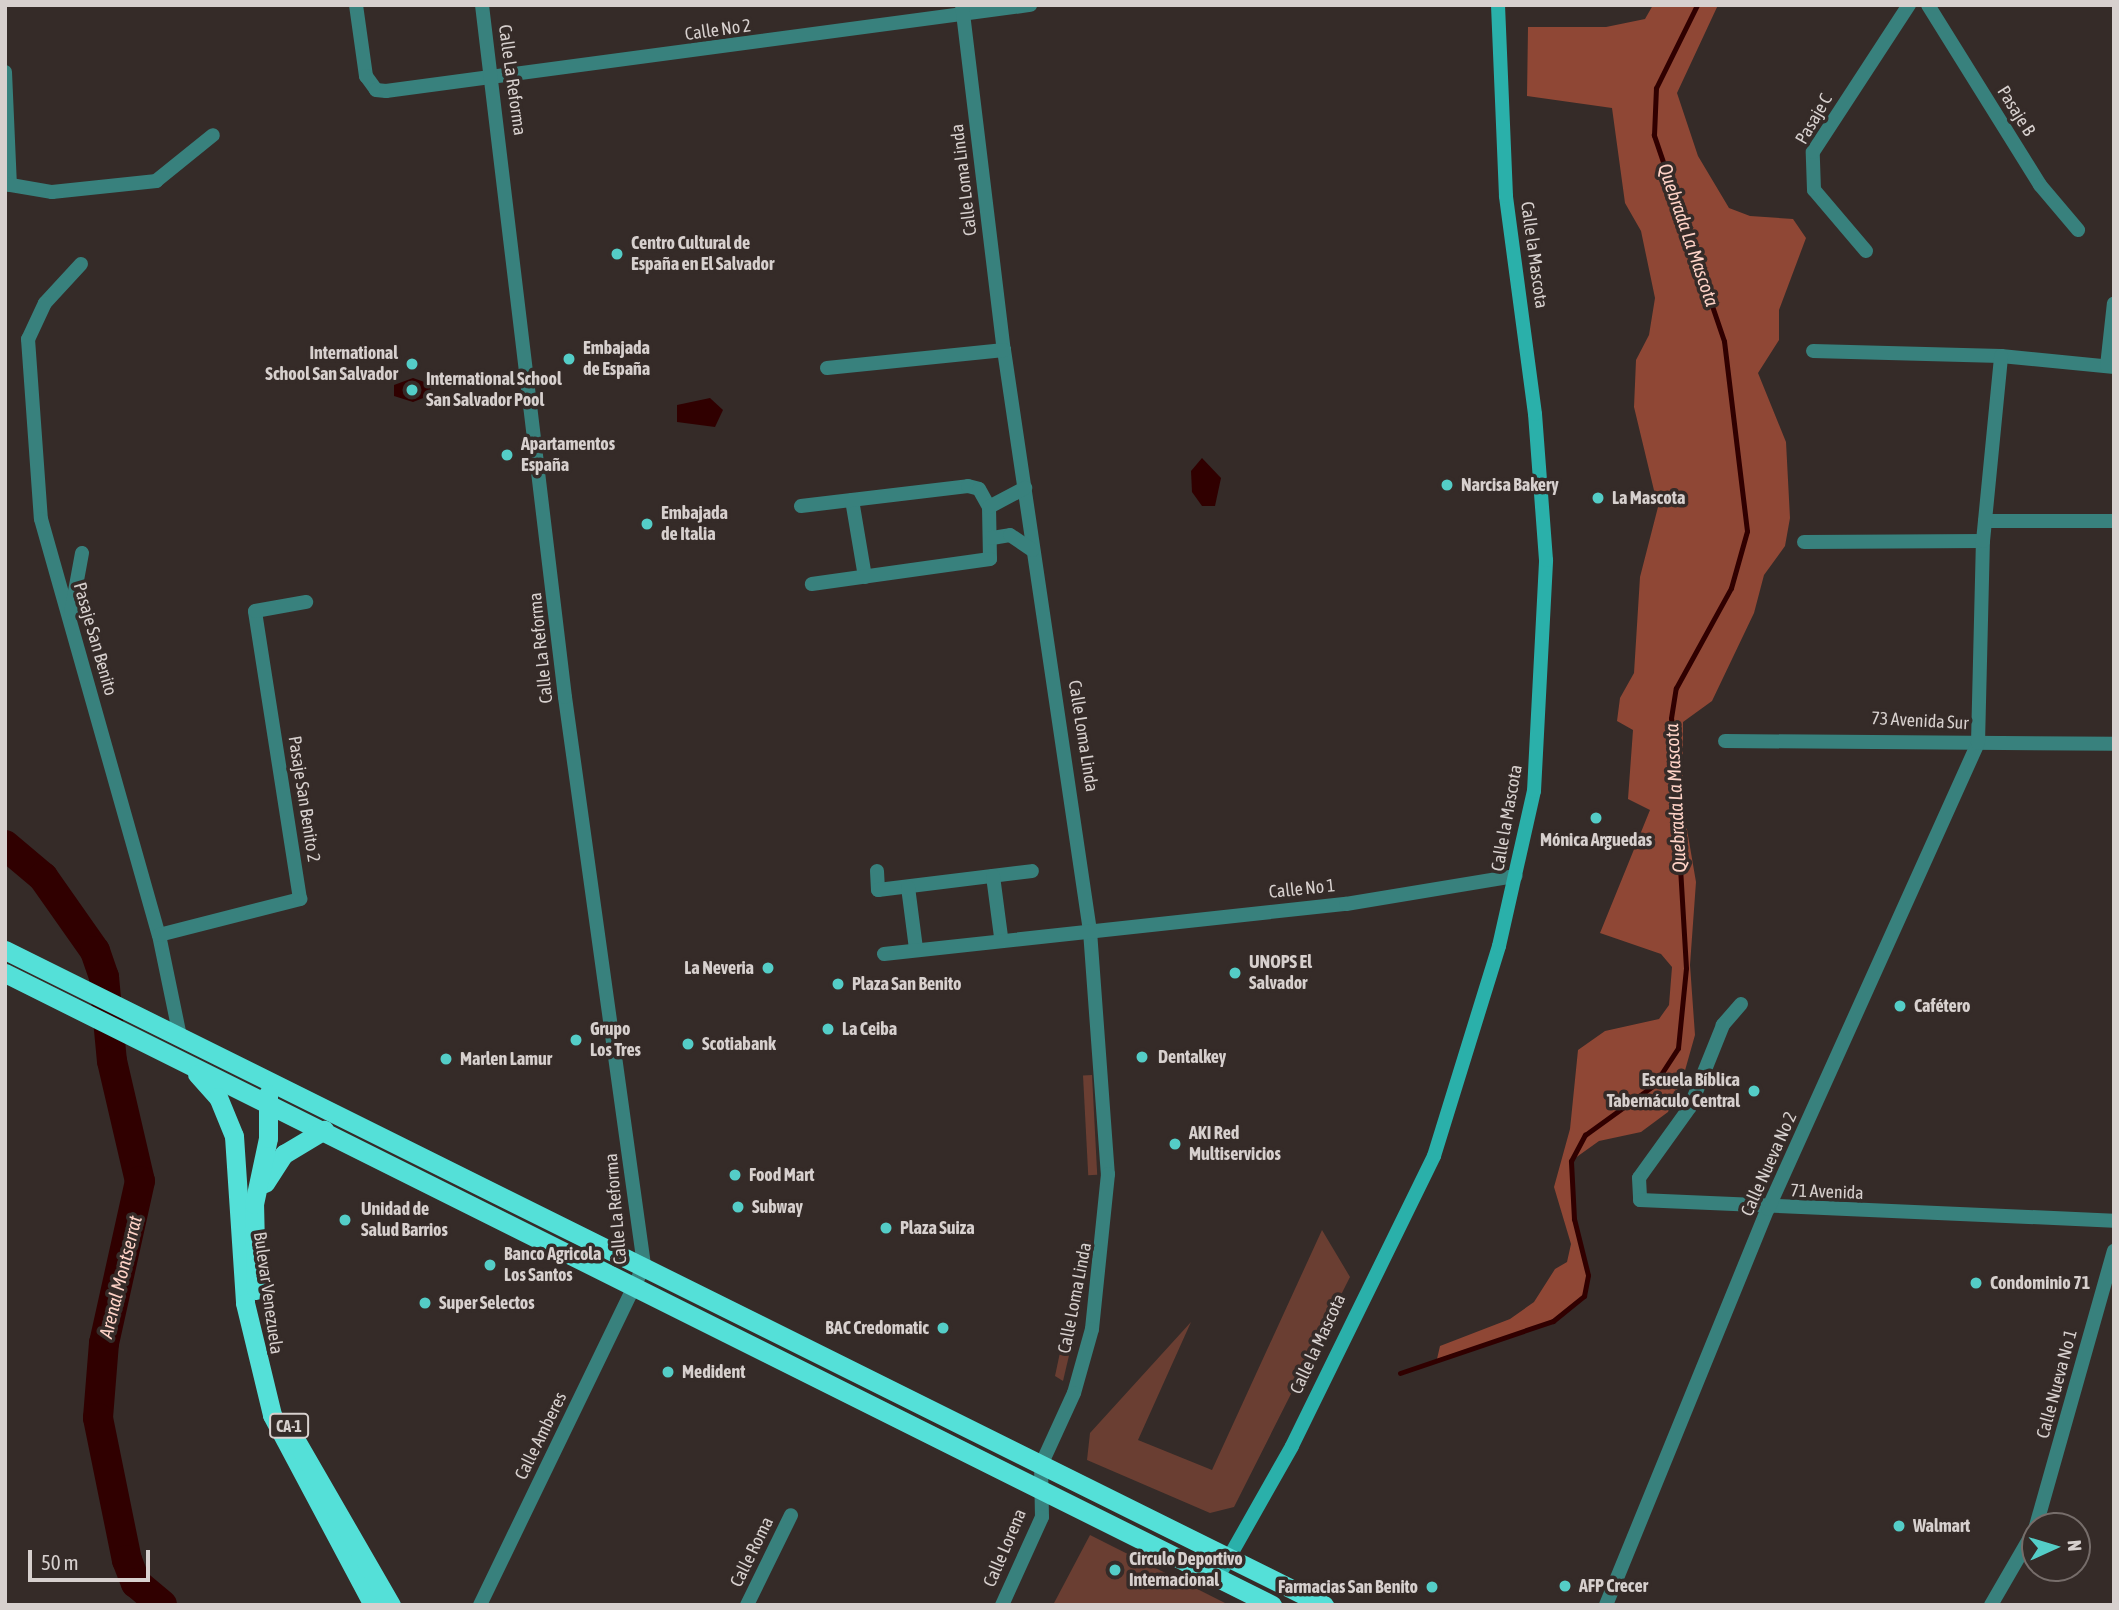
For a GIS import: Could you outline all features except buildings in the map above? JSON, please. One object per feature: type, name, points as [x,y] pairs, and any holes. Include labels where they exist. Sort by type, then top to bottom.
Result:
[{"type":"highway","points":[[5,950],[264,1076],[1324,1605]]},
{"type":"highway","name":"CA-1","points":[[5,973],[269,1104]]},
{"type":"highway","name":"Bulevar Venezuela","points":[[183,1062],[213,1090],[234,1136],[245,1303],[272,1415],[373,1605]]},
{"type":"highway","name":"Bulevar Venezuela","points":[[264,1076],[269,1104],[255,1225],[261,1335],[283,1409],[391,1605]]},
{"type":"highway","points":[[269,1104],[635,1284],[1045,1493],[1272,1605]]},
{"type":"highway","points":[[255,1225],[272,1169],[300,1142],[324,1130]]},
{"type":"main road","name":"Calle la Mascota","points":[[1218,1577],[1227,1556],[1292,1446],[1434,1156],[1470,1052],[1516,876],[1538,749],[1546,572],[1535,414],[1506,196],[1498,5]]},
{"type":"street","name":"Calle No 2","points":[[356,5],[366,76],[376,90],[494,81],[963,10],[1030,5]]},
{"type":"street","name":"Calle La Reforma","points":[[482,5],[494,81],[565,697],[644,1265],[635,1284]]},
{"type":"street","name":"Pasaje C","points":[[1866,251],[1814,190],[1813,152],[1909,5]]},
{"type":"street","name":"Pasaje B","points":[[1928,5],[2040,185],[2078,230]]},
{"type":"street","name":"Calle Loma Linda","points":[[963,10],[1004,350],[1090,931],[1104,1069],[1105,1246],[1074,1393],[1041,1465]]},
{"type":"street","points":[[5,72],[8,184],[52,192],[156,181],[213,135]]},
{"type":"street","name":"Pasaje San Benito","points":[[81,264],[46,303],[28,339],[26,368],[36,420],[41,519],[159,934],[180,1036]]},
{"type":"street","points":[[1813,351],[2001,356],[2110,367],[2114,303]]},
{"type":"street","points":[[827,368],[1004,350]]},
{"type":"street","points":[[1978,743],[1983,541],[2001,356]]},
{"type":"street","points":[[801,506],[968,486],[979,489],[989,507],[992,538],[989,559],[812,584]]},
{"type":"street","points":[[989,507],[1025,488]]},
{"type":"street","points":[[852,500],[865,577]]},
{"type":"street","points":[[1985,521],[2114,521]]},
{"type":"street","points":[[992,538],[1010,535],[1032,550]]},
{"type":"street","points":[[1804,542],[1983,541]]},
{"type":"street","points":[[71,625],[82,553]]},
{"type":"street","name":"Pasaje San Benito 2","points":[[159,934],[300,900],[255,611],[306,602]]},
{"type":"street","name":"73 Avenida Sur","points":[[1725,741],[2114,744]]},
{"type":"street","name":"Calle Nueva No 2","points":[[1606,1605],[1768,1209],[1978,743]]},
{"type":"street","points":[[877,871],[878,890],[1032,871]]},
{"type":"street","points":[[993,876],[1001,937]]},
{"type":"street","name":"Calle No 1","points":[[884,954],[1001,937],[1090,931],[1346,904],[1516,876]]},
{"type":"street","points":[[908,887],[916,949]]},
{"type":"street","name":"71 Avenida","points":[[1741,1003],[1723,1024],[1690,1107],[1636,1192],[1653,1203],[2114,1221]]},
{"type":"street","name":"Calle Nueva No 1","points":[[2041,1512],[2114,1251]]},
{"type":"street","name":"Calle Amberes","points":[[480,1605],[635,1284]]},
{"type":"street","name":"Calle Lorena","points":[[1002,1605],[1042,1517],[1045,1493],[1041,1465]]},
{"type":"street","name":"Calle Roma","points":[[747,1605],[791,1515]]},
{"type":"street","name":"Calle Nueva No 1","points":[[1991,1605],[2021,1554]]},
{"type":"shaded area","points":[[1653,5],[1718,5],[1677,93],[1698,156],[1729,208],[1750,216],[1793,219],[1806,238],[1779,310],[1779,340],[1758,373],[1786,442],[1790,518],[1785,546],[1764,575],[1754,613],[1712,701],[1683,722],[1683,806],[1696,882],[1690,965],[1695,1035],[1684,1074],[1668,1112],[1641,1132],[1599,1141],[1571,1161],[1574,1219],[1588,1275],[1584,1296],[1553,1321],[1437,1359],[1440,1346],[1510,1319],[1534,1302],[1555,1269],[1567,1262],[1571,1244],[1554,1187],[1570,1129],[1578,1050],[1605,1031],[1659,1019],[1669,1005],[1672,967],[1661,954],[1600,933],[1650,810],[1628,799],[1633,730],[1617,721],[1620,698],[1634,673],[1640,577],[1658,507],[1634,407],[1636,360],[1649,335],[1655,298],[1641,231],[1625,203],[1612,108],[1527,96],[1528,27],[1606,27],[1645,19]]},
{"type":"shaded area","name":"International School San Salvador Pool","points":[[413,378],[430,384],[431,395],[413,402],[394,396],[394,385]]},
{"type":"shaded area","points":[[710,398],[723,410],[715,427],[677,422],[677,405]]},
{"type":"shaded area","points":[[1202,458],[1221,478],[1215,506],[1202,506],[1192,492],[1191,471]]},
{"type":"shaded area","points":[[1083,1075],[1092,1075],[1097,1175],[1088,1175]]},
{"type":"shaded area","points":[[1322,1230],[1350,1277],[1234,1507],[1210,1513],[1087,1460],[1090,1433],[1191,1322],[1138,1440],[1212,1470]]},
{"type":"shaded area","points":[[1084,1240],[1091,1241],[1087,1279],[1063,1381],[1055,1376]]},
{"type":"shaded area","name":"Circulo Deportivo Internacional","points":[[1090,1535],[1229,1605],[1053,1605]]},
{"type":"waterway","name":"Quebrada La Mascota","points":[[1400,1373],[1553,1321],[1584,1296],[1588,1275],[1574,1219],[1571,1161],[1585,1135],[1654,1085],[1678,1048],[1686,968],[1671,718],[1676,688],[1731,588],[1747,531],[1724,341],[1654,135],[1656,88],[1697,5]]},
{"type":"waterway","name":"Arenal Montserrat","points":[[5,845],[43,877],[95,951],[104,977],[112,1061],[140,1181],[104,1343],[98,1418],[127,1560],[136,1583],[162,1605]]},
{"type":"place","name":"Centro Cultural de España en El Salvador","points":[[617,254]]},
{"type":"place","name":"Embajada de España","points":[[569,359]]},
{"type":"place","name":"International School San Salvador","points":[[412,364]]},
{"type":"place","name":"International School San Salvador Pool","points":[[412,390]]},
{"type":"place","name":"Apartamentos España","points":[[507,455]]},
{"type":"place","name":"Narcisa Bakery","points":[[1447,485]]},
{"type":"place","name":"La Mascota","points":[[1598,498]]},
{"type":"place","name":"Embajada de Italia","points":[[647,524]]},
{"type":"place","name":"Mónica Arguedas","points":[[1596,818]]},
{"type":"place","name":"La Neveria","points":[[768,968]]},
{"type":"place","name":"UNOPS El Salvador","points":[[1235,973]]},
{"type":"place","name":"Plaza San Benito","points":[[838,984]]},
{"type":"place","name":"Cafétero","points":[[1900,1006]]},
{"type":"place","name":"La Ceiba","points":[[828,1029]]},
{"type":"place","name":"Grupo Los Tres","points":[[576,1040]]},
{"type":"place","name":"Scotiabank","points":[[688,1044]]},
{"type":"place","name":"Dentalkey","points":[[1142,1057]]},
{"type":"place","name":"Marlen Lamur","points":[[446,1059]]},
{"type":"place","name":"Escuela Bíblica Tabernáculo Central","points":[[1754,1091]]},
{"type":"place","name":"AKI Red Multiservicios","points":[[1175,1144]]},
{"type":"place","name":"Food Mart","points":[[735,1175]]},
{"type":"place","name":"Subway","points":[[738,1207]]},
{"type":"place","name":"Unidad de Salud Barrios","points":[[345,1220]]},
{"type":"place","name":"Plaza Suiza","points":[[886,1228]]},
{"type":"place","name":"Banco Agricola Los Santos","points":[[490,1265]]},
{"type":"place","name":"Condominio 71","points":[[1976,1283]]},
{"type":"place","name":"Super Selectos","points":[[425,1303]]},
{"type":"place","name":"BAC Credomatic","points":[[943,1328]]},
{"type":"place","name":"Medident","points":[[668,1372]]},
{"type":"place","name":"Walmart","points":[[1899,1526]]},
{"type":"place","name":"Circulo Deportivo Internacional","points":[[1115,1570]]},
{"type":"place","name":"AFP Crecer","points":[[1565,1586]]},
{"type":"place","name":"Farmacias San Benito","points":[[1432,1587]]}]
